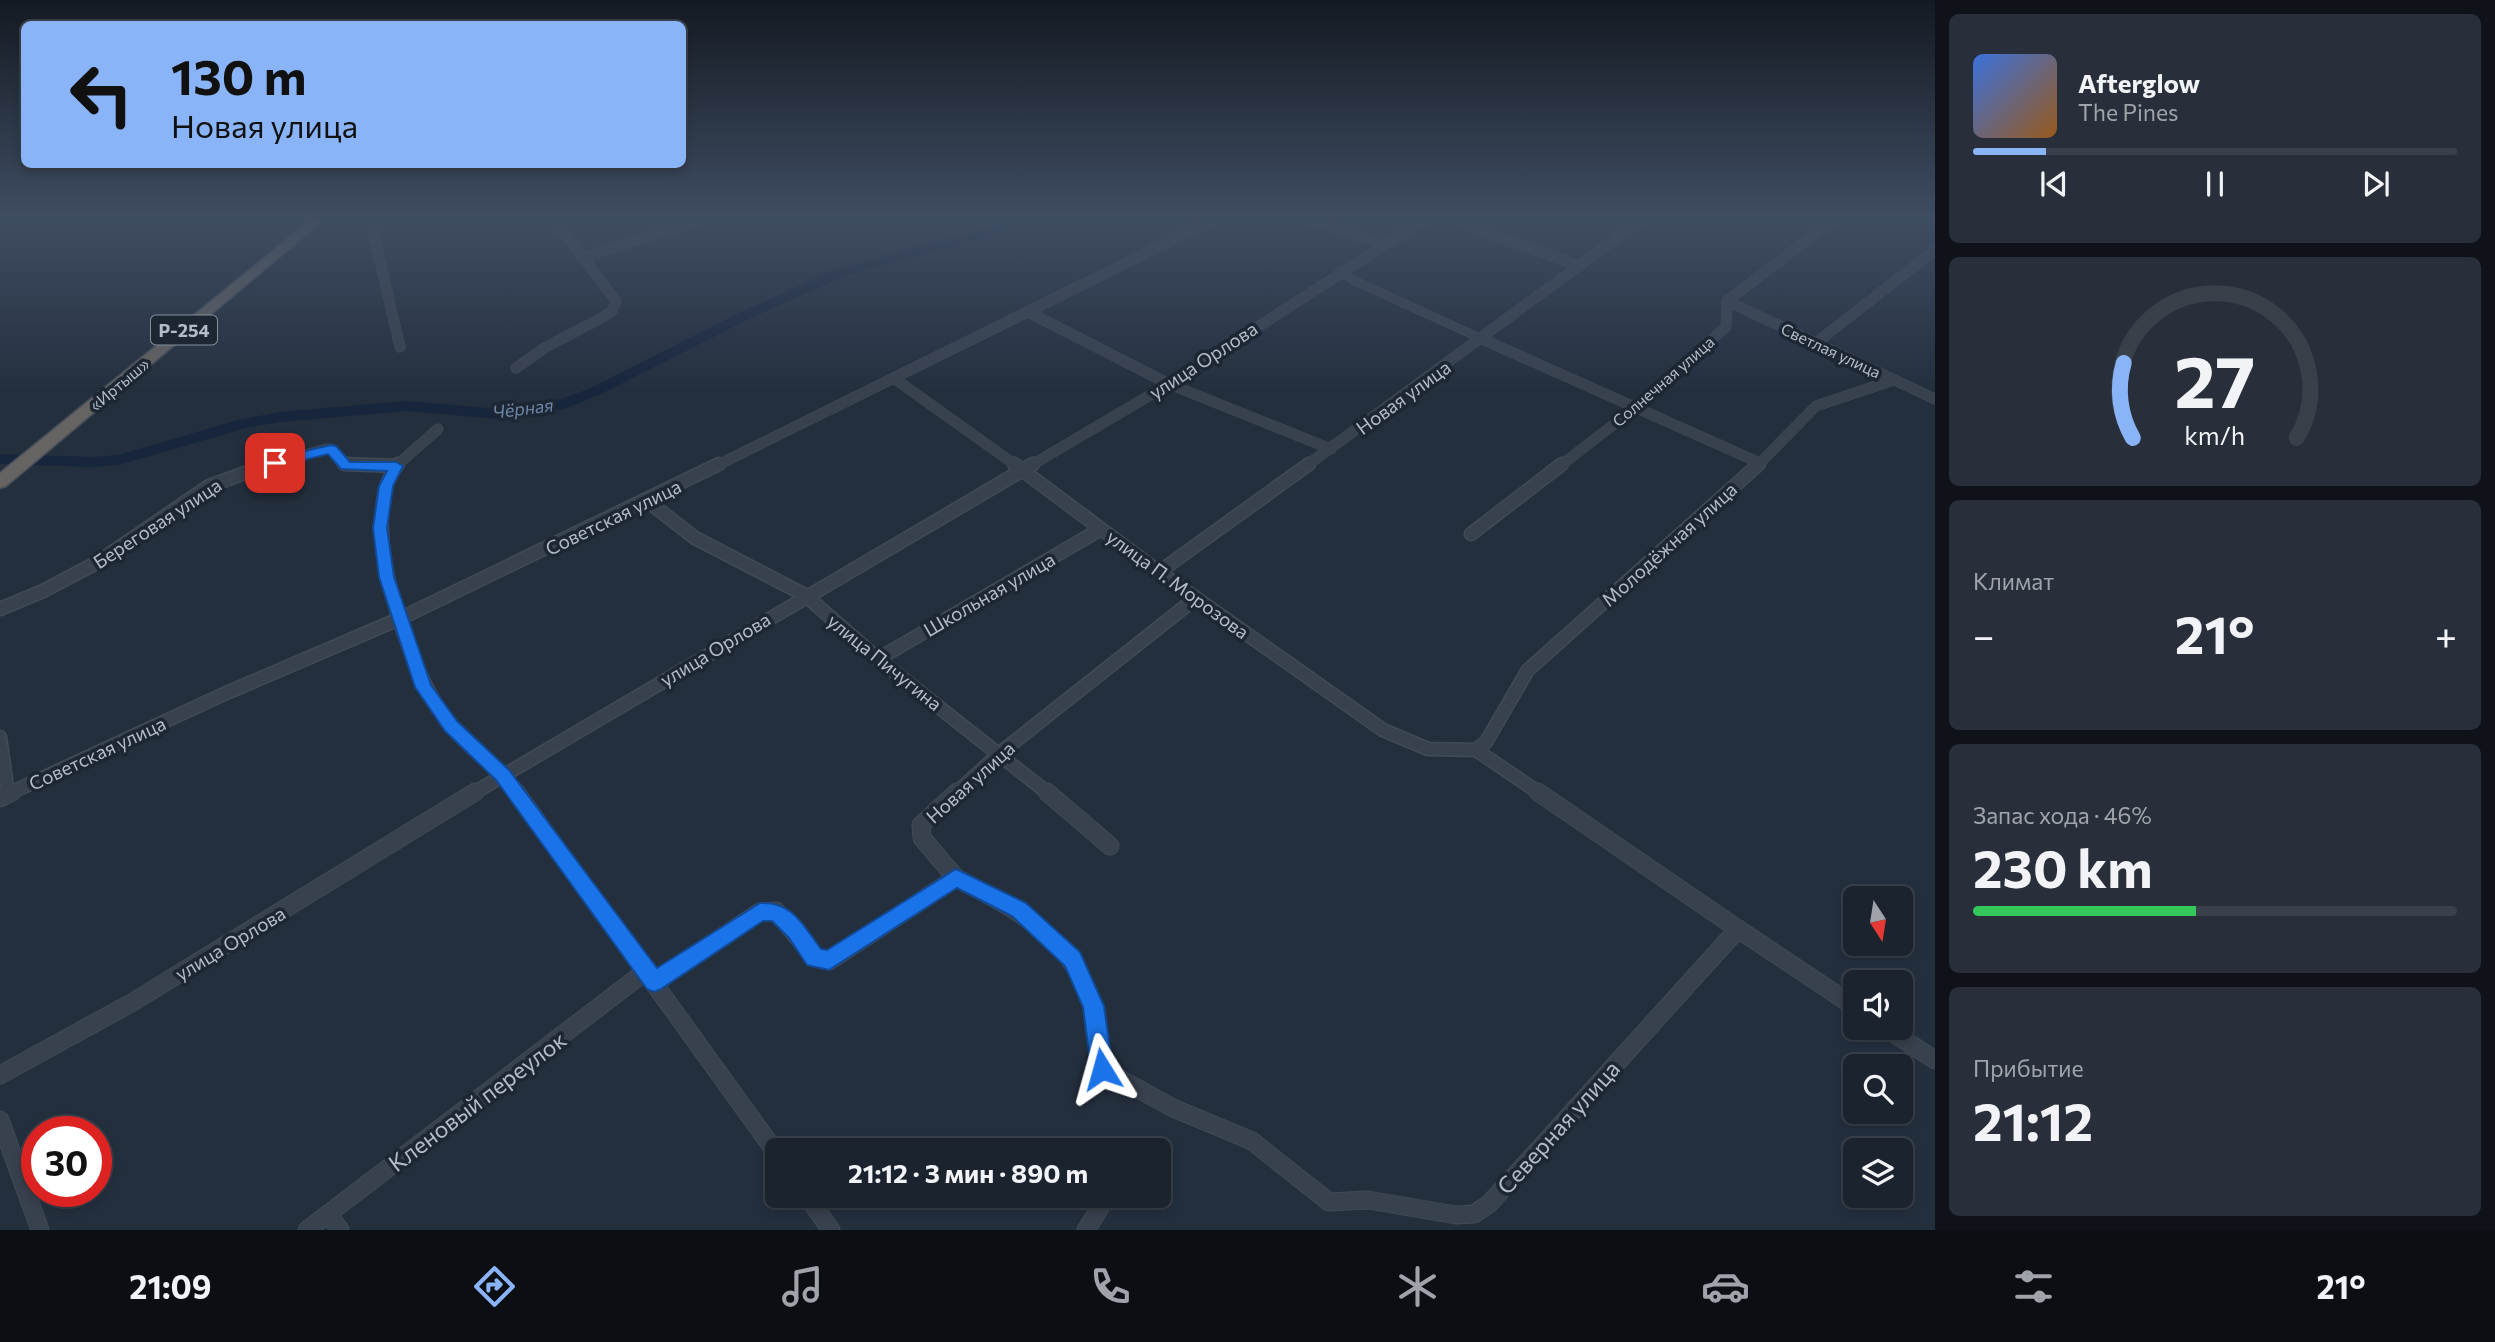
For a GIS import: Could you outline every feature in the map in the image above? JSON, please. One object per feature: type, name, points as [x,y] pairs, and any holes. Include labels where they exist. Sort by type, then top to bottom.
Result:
[{"type":"highway","name":"«Иртыш»","points":[[1,482],[250,275]]},
{"type":"street","points":[[383,275],[400,347]]},
{"type":"street","points":[[516,368],[547,346],[612,311],[616,301],[596,275]]},
{"type":"street","name":"Советская улица","points":[[4,796],[224,694],[399,619],[1104,275]]},
{"type":"street","name":"улица Орлова","points":[[0,1075],[133,1002],[503,775],[805,595],[1169,384],[1333,275]]},
{"type":"street","points":[[1346,275],[1760,463]]},
{"type":"street","name":"Новая улица","points":[[1159,572],[1567,275]]},
{"type":"street","points":[[1727,301],[1761,275]]},
{"type":"street","points":[[1817,342],[1902,275]]},
{"type":"street","name":"Светлая улица","points":[[1727,301],[1935,399]]},
{"type":"street","name":"Солнечная улица","points":[[1471,534],[1635,408],[1726,327],[1727,301]]},
{"type":"street","points":[[1030,313],[1169,384],[1331,449]]},
{"type":"street","name":"улица П. Морозова","points":[[895,379],[1159,572],[1384,730],[1401,740],[1441,753],[1476,750]]},
{"type":"street","name":"Молодёжная улица","points":[[1476,750],[1486,742],[1528,670],[1760,463],[1816,406],[1894,380]]},
{"type":"street","points":[[438,429],[396,466],[386,486],[380,528],[387,577],[424,687],[451,726],[503,775],[766,1138]]},
{"type":"street","name":"Береговая улица","points":[[0,609],[43,591],[98,562],[209,486],[227,478],[331,449],[346,466],[396,466]]},
{"type":"street","name":"улица Пичугина","points":[[646,500],[695,538],[805,595],[878,659],[1000,753],[1110,846]]},
{"type":"street","name":"Школьная улица","points":[[878,659],[1101,529]]},
{"type":"street","name":"Новая улица","points":[[956,878],[922,838],[921,825],[1000,753],[1196,598]]},
{"type":"street","points":[[0,737],[4,796]]},
{"type":"street","points":[[1476,750],[1843,999]]},
{"type":"street","points":[[650,977],[760,912],[776,911],[815,958],[829,961],[956,878]]},
{"type":"street","name":"Северная улица","points":[[956,878],[1019,910],[1073,959],[1093,1006],[1102,1069],[1173,1108],[1252,1141],[1329,1202],[1368,1200],[1456,1215],[1474,1214],[1489,1204],[1738,929]]},
{"type":"street","name":"Кленовый переулок","points":[[307,1230],[650,977]]},
{"type":"street","points":[[1904,1040],[1935,1060]]},
{"type":"street","points":[[0,1120],[40,1230]]},
{"type":"street","points":[[815,1208],[831,1230]]},
{"type":"street","points":[[1086,1230],[1100,1208]]},
{"type":"street","points":[[328,1214],[340,1230]]},
{"type":"waterway","name":"Чёрная","points":[[0,459],[94,462],[119,460],[244,423],[280,417],[406,406],[498,414],[526,412],[566,403],[594,392],[748,314],[834,275]]},
{"type":"route","points":[[275,463],[331,449],[346,466],[396,466],[386,486],[380,528],[387,577],[424,687],[451,726],[503,775],[654,982],[760,912],[776,911],[815,958],[829,961],[956,878],[1019,910],[1048,933],[1073,959],[1093,1006],[1102,1069]]}]
